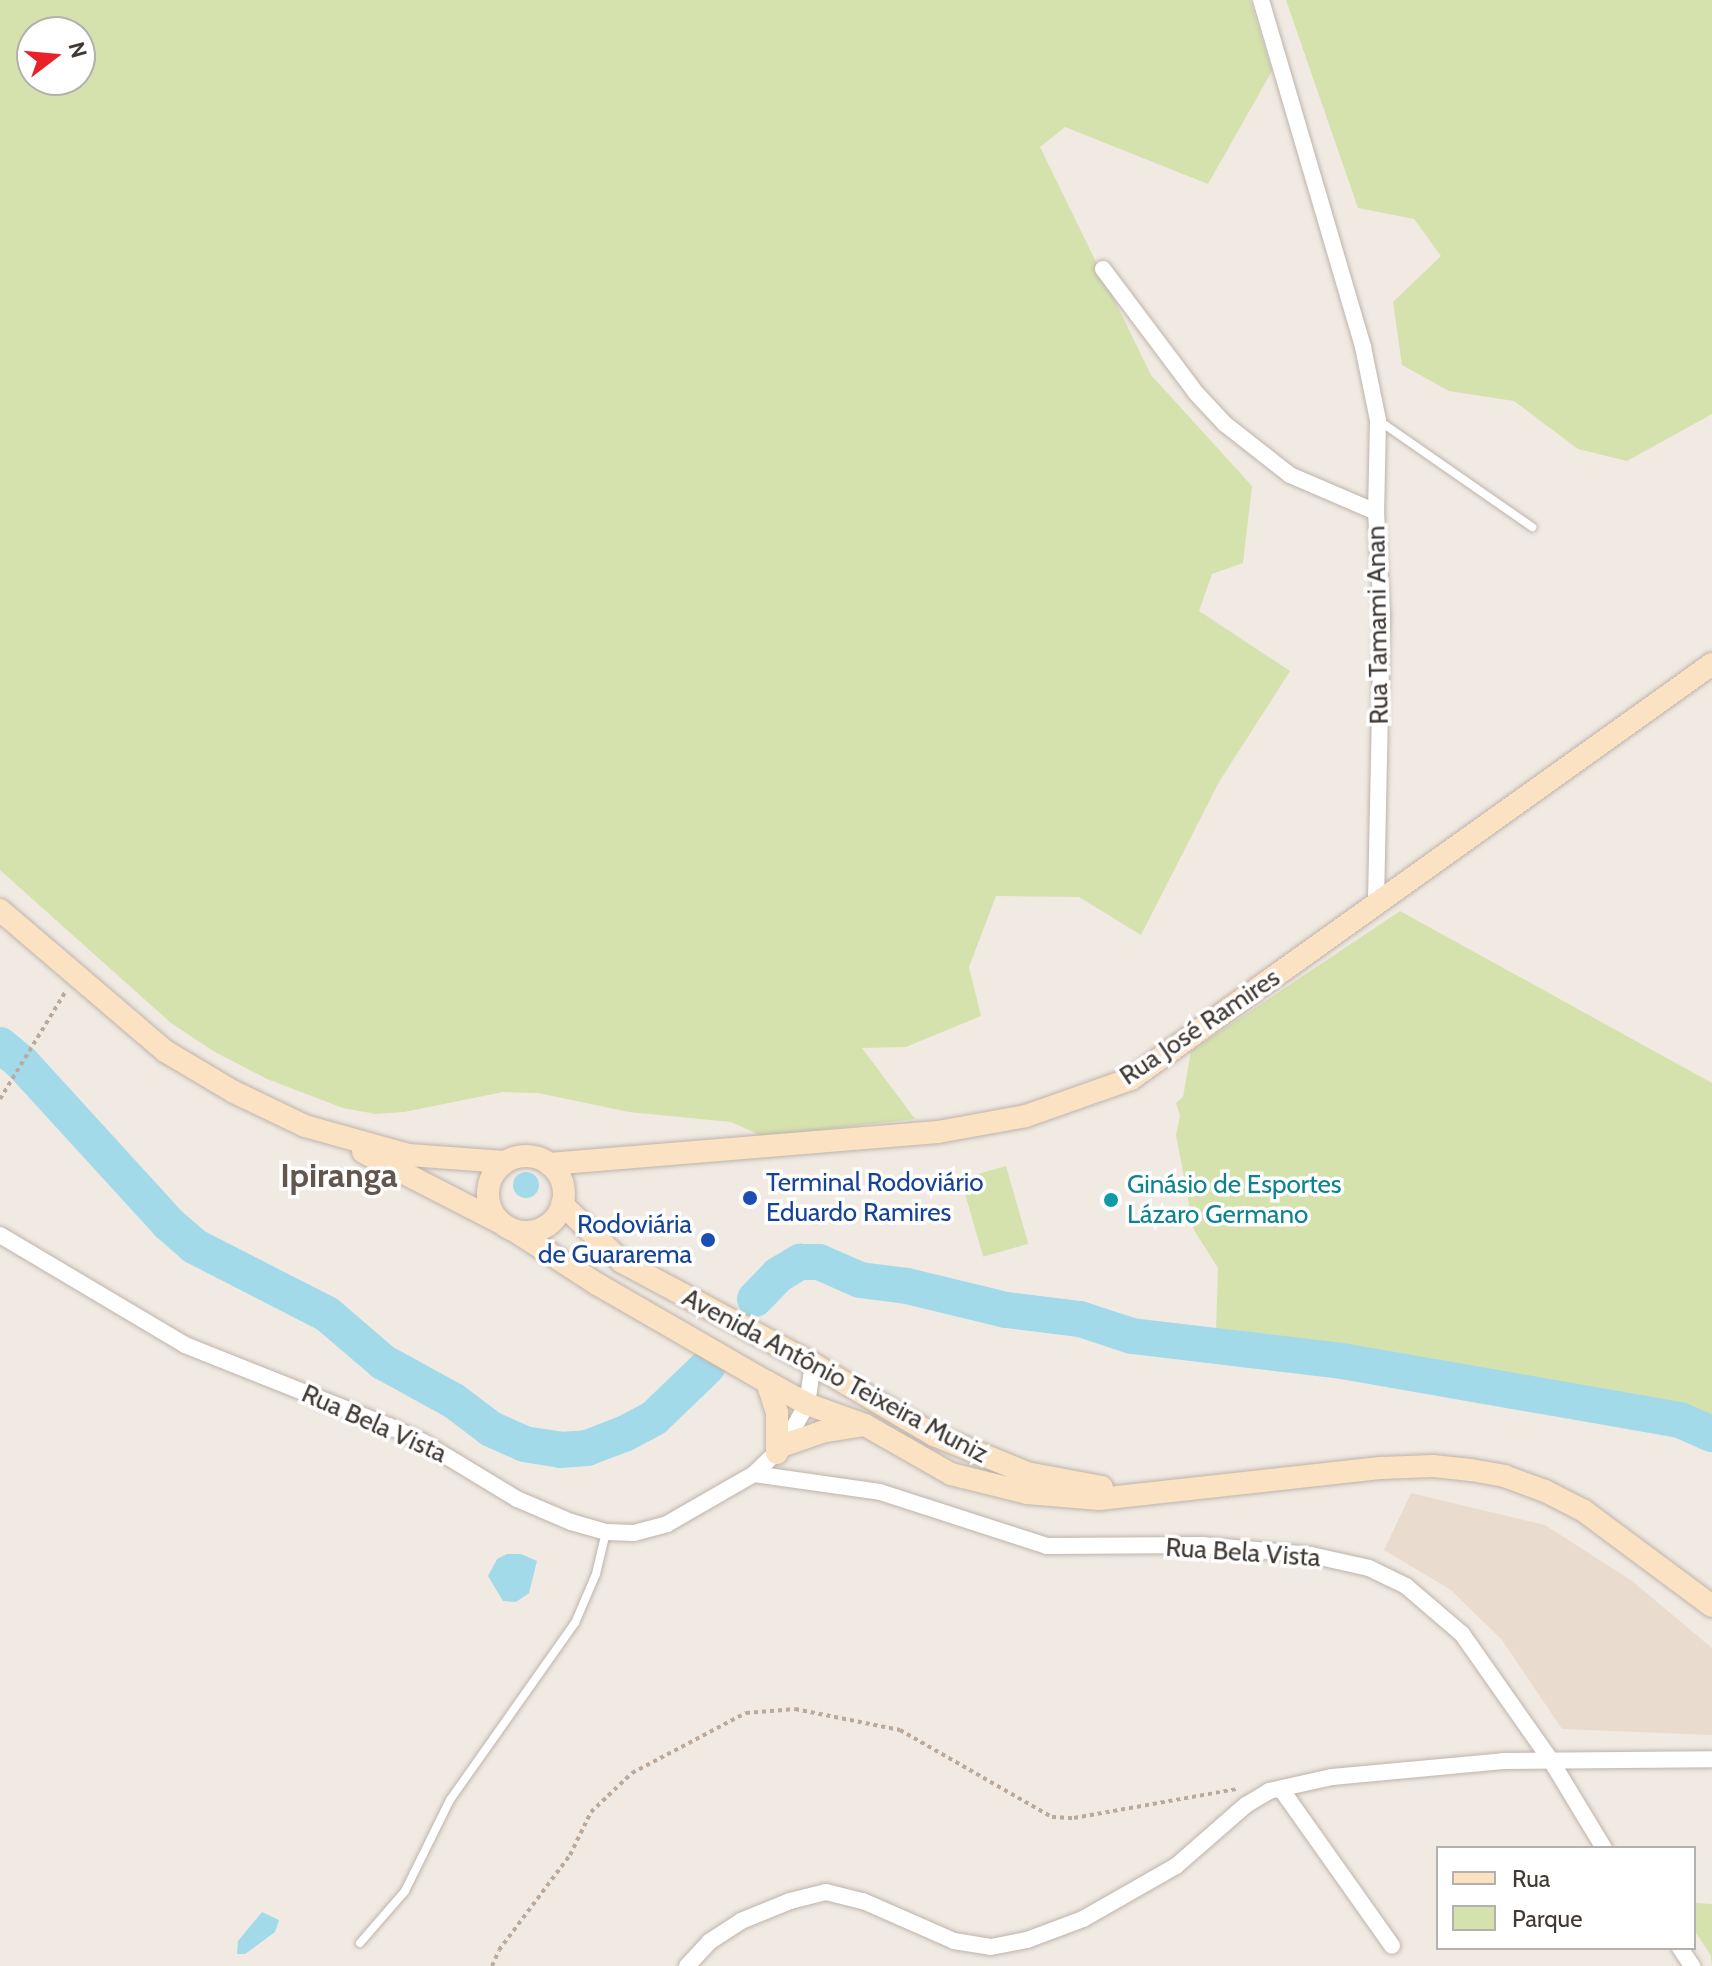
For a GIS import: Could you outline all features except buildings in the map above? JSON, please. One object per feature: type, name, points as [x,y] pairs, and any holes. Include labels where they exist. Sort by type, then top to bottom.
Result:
[{"type":"main road","name":"Rua José Ramires","points":[[549,1164],[938,1132],[1026,1116],[1131,1079],[1712,664]]},
{"type":"main road","name":"Avenida Antônio Teixeira Muniz","points":[[0,910],[165,1051],[197,1073],[319,1130],[507,1226],[597,1284],[767,1382],[807,1404],[865,1425],[951,1474],[988,1485],[1066,1498],[1099,1499],[1382,1468],[1433,1466],[1504,1476],[1545,1491],[1584,1511],[1712,1606]]},
{"type":"main road","name":"Avenida Antônio Teixeira Muniz","points":[[319,1130],[409,1155],[505,1162],[530,1158],[549,1164],[561,1180],[562,1204],[622,1262],[965,1450],[1027,1473],[1135,1493]]},
{"type":"main road","points":[[505,1162],[489,1184],[492,1211],[507,1226],[544,1227],[555,1217],[562,1204]]},
{"type":"main road","points":[[767,1382],[777,1412],[781,1449],[821,1432],[865,1425]]},
{"type":"street","name":"Rua Tamami Anan","points":[[1261,0],[1363,347],[1378,420],[1376,512],[1382,615],[1376,905]]},
{"type":"street","points":[[1103,269],[1196,393],[1225,424],[1290,475],[1376,512]]},
{"type":"street","name":"Rua Bela Vista","points":[[0,1235],[185,1345],[389,1426],[423,1442],[517,1499],[571,1522],[606,1532],[634,1533],[667,1524],[754,1474],[781,1449],[807,1404]]},
{"type":"street","points":[[807,1404],[813,1364]]},
{"type":"street","name":"Rua Bela Vista","points":[[754,1474],[880,1492],[1047,1546],[1202,1545],[1311,1555],[1369,1568],[1406,1586],[1462,1634],[1550,1759],[1603,1846]]},
{"type":"street","points":[[687,1966],[709,1942],[741,1921],[790,1901],[826,1892],[863,1901],[954,1941],[991,1947],[1027,1940],[1083,1919],[1176,1866],[1246,1805],[1275,1790],[1332,1777],[1550,1759],[1712,1759]]},
{"type":"street","points":[[1275,1790],[1392,1946]]},
{"type":"lane","points":[[1378,420],[1532,527]]},
{"type":"lane","points":[[360,1943],[405,1891],[450,1800],[575,1623],[596,1574],[606,1532]]},
{"type":"path","points":[[0,1099],[76,976]]},
{"type":"path","points":[[492,1966],[499,1950],[570,1855],[591,1812],[632,1773],[746,1713],[795,1709],[900,1730],[1052,1817],[1074,1818],[1257,1785],[1275,1790]]},
{"type":"shaded area","points":[[1411,1493],[1545,1525],[1632,1581],[1712,1648],[1712,1735],[1562,1729],[1502,1640],[1451,1590],[1384,1550]]},
{"type":"green space","points":[[0,0],[1250,0],[1272,71],[1208,184],[1065,127],[1040,147],[1151,375],[1252,486],[1243,563],[1212,574],[1199,611],[1290,671],[1219,782],[1141,935],[1079,897],[996,896],[969,967],[981,1016],[906,1047],[862,1048],[915,1119],[792,1133],[760,1135],[731,1122],[629,1112],[538,1093],[503,1092],[404,1112],[376,1114],[343,1108],[267,1079],[215,1052],[171,1023],[0,870]]},
{"type":"green space","points":[[1286,0],[1712,0],[1712,414],[1627,461],[1578,449],[1514,401],[1449,391],[1402,365],[1393,302],[1441,256],[1414,219],[1358,208]]},
{"type":"green space","points":[[1400,911],[1712,1083],[1712,1417],[1668,1400],[1216,1331],[1218,1268],[1194,1230],[1176,1135],[1180,1116],[1176,1103],[1183,1097],[1191,1051]]},
{"type":"green space","points":[[1006,1166],[1028,1244],[983,1257],[961,1179]]},
{"type":"green space","points":[[1696,1903],[1712,1904],[1712,1966],[1711,1956],[1696,1933]]},
{"type":"water","points":[[526,1172],[535,1176],[539,1185],[535,1194],[526,1198],[517,1194],[513,1185],[517,1176]]},
{"type":"water","points":[[507,1554],[521,1554],[537,1561],[529,1593],[516,1602],[503,1601],[488,1576],[497,1559]]},
{"type":"water","points":[[262,1912],[279,1920],[275,1932],[245,1954],[237,1954],[238,1941]]},
{"type":"waterway","points":[[0,1045],[21,1062],[169,1224],[194,1246],[327,1314],[383,1362],[454,1401],[491,1429],[524,1444],[560,1450],[587,1448],[654,1418],[707,1367]]},
{"type":"waterway","points":[[755,1299],[778,1275],[800,1262],[819,1262],[860,1280],[907,1286],[1006,1310],[1080,1319],[1132,1336],[1342,1361],[1680,1420],[1712,1434]]},
{"type":"place","name":"Terminal Rodoviário Eduardo Ramires","points":[[750,1198]]},
{"type":"place","name":"Ginásio de Esportes Lázaro Germano","points":[[1111,1200]]},
{"type":"place","name":"Rodoviária de Guararema","points":[[708,1240]]},
{"type":"district","name":"Ipiranga","points":[[339,1176]]}]
